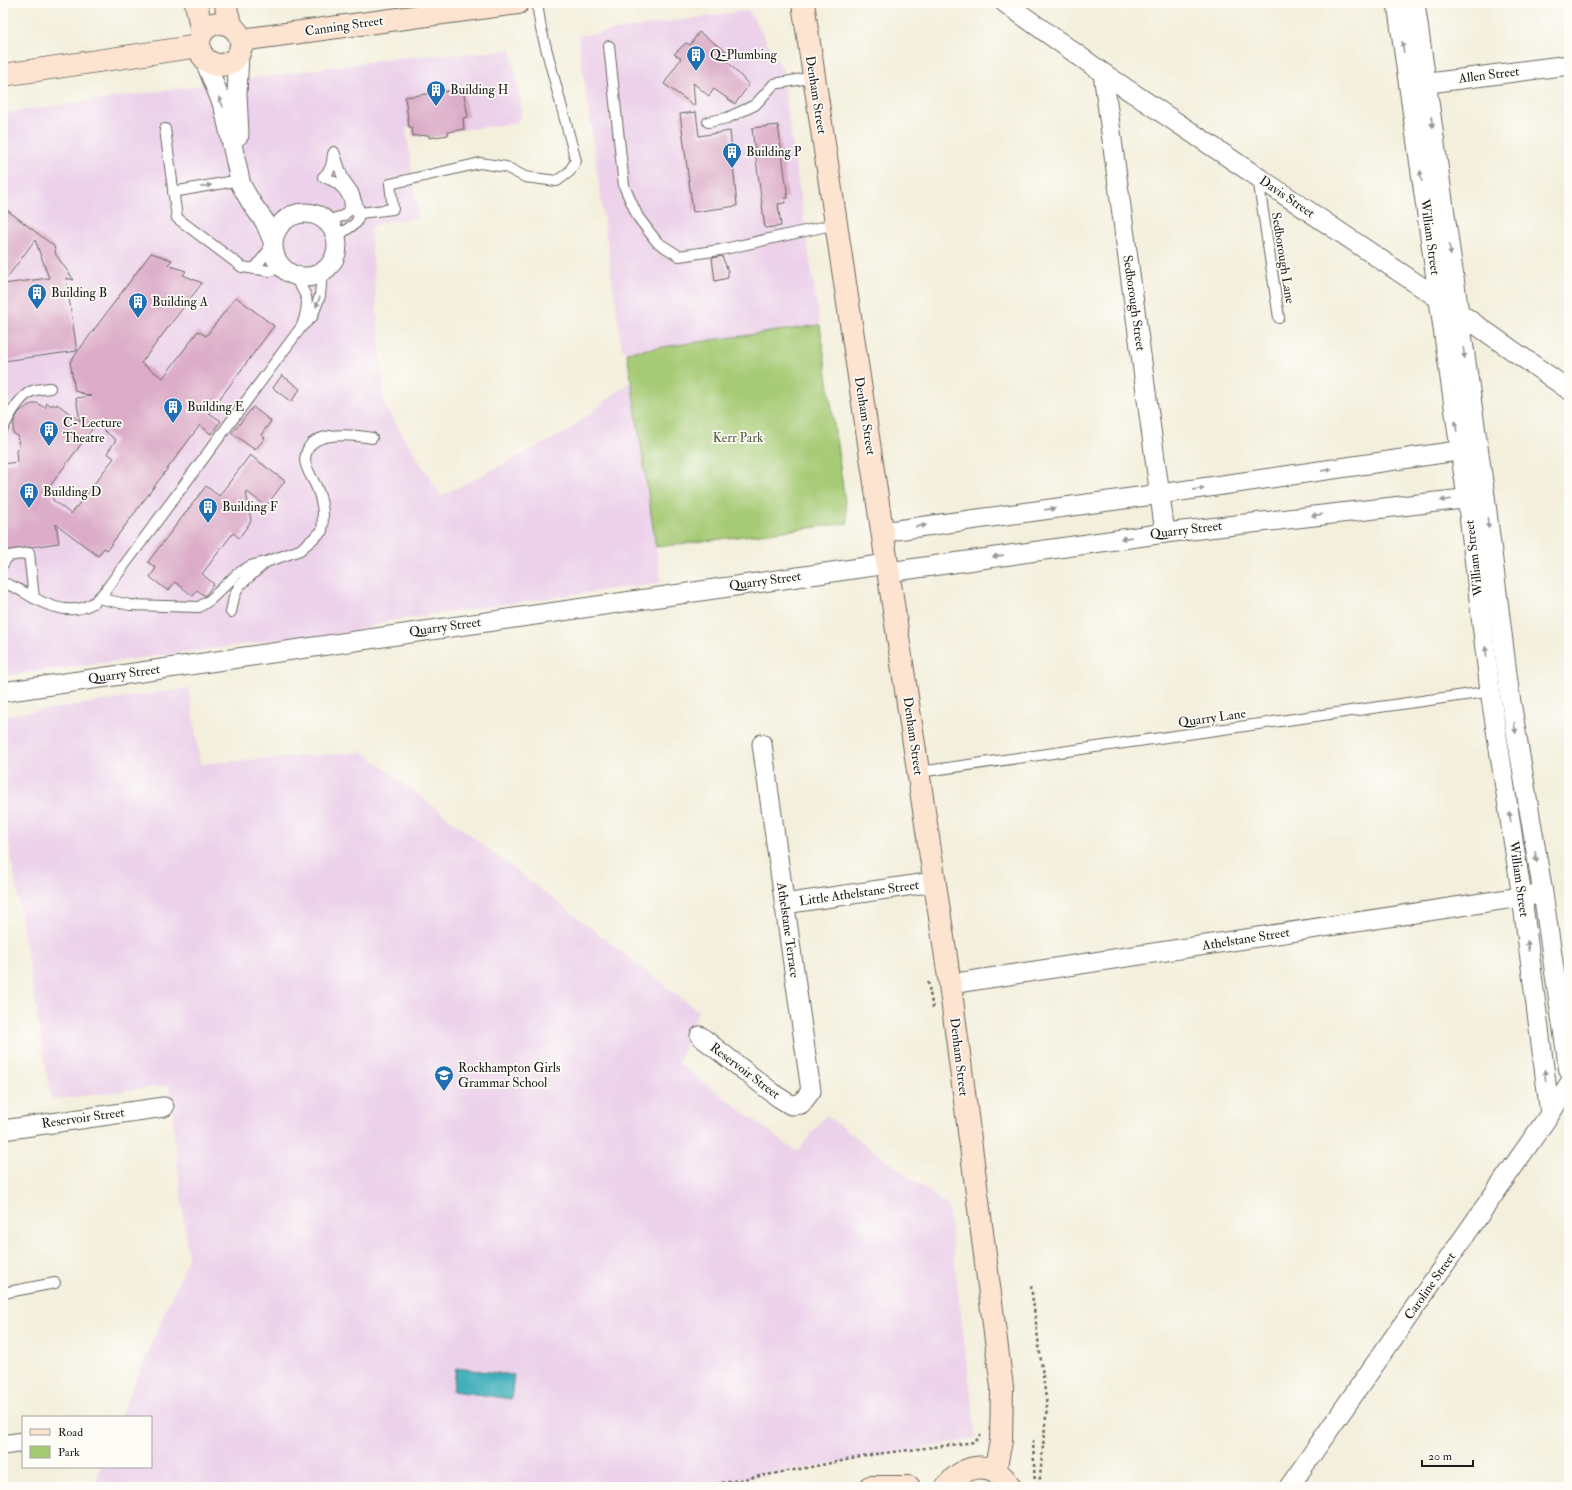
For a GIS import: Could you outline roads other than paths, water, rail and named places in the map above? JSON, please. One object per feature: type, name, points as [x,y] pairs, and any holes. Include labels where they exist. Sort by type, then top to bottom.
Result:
[{"type":"street","points":[[196,3],[201,44],[224,108],[240,180],[252,204],[265,222],[277,261],[287,270],[302,277],[312,276],[322,272],[330,265],[335,255],[337,244],[336,237],[329,224],[321,217],[311,213],[300,213],[289,217],[281,223],[276,232],[273,244]]},
{"type":"street","points":[[226,3],[227,13],[238,40],[237,94],[239,138],[243,167],[248,187],[256,200],[289,217]]},
{"type":"street","name":"Canning Street","points":[[238,40],[518,3]]},
{"type":"street","name":"Denham Street","points":[[802,3],[950,984],[1002,1387],[1002,1441],[995,1471]]},
{"type":"street","name":"Davis Street","points":[[1005,3],[1103,73],[1438,298],[1569,390]]},
{"type":"street","name":"William Street","points":[[1397,3],[1418,84],[1459,314],[1469,449]]},
{"type":"street","name":"William Street","points":[[1416,3],[1418,84],[1438,298],[1469,449],[1476,497],[1522,897],[1550,1114]]},
{"type":"street","points":[[226,23],[238,40],[236,59],[224,65],[210,63],[201,44],[206,28],[212,24],[226,23]]},
{"type":"street","points":[[3,75],[201,44]]},
{"type":"street","name":"Allen Street","points":[[1418,84],[1569,64]]},
{"type":"street","name":"Sedborough Street","points":[[1103,73],[1165,533]]},
{"type":"street","points":[[882,532],[1160,494],[1469,449]]},
{"type":"street","name":"Quarry Street","points":[[3,692],[888,568],[1165,533],[1476,497]]},
{"type":"street","name":"William Street","points":[[1499,691],[1543,893],[1569,1071]]},
{"type":"street","name":"Athelstane Terrace","points":[[762,744],[811,1090],[801,1104],[791,1104]]},
{"type":"street","name":"Little Athelstane Street","points":[[784,904],[934,882]]},
{"type":"street","name":"Athelstane Street","points":[[950,984],[1543,893]]},
{"type":"street","name":"Reservoir Street","points":[[700,1036],[778,1097],[791,1104]]},
{"type":"street","name":"Caroline Street","points":[[1289,1487],[1550,1114],[1569,1084]]},
{"type":"street","name":"Reservoir Street","points":[[3,1130],[164,1107]]},
{"type":"street","points":[[3,1445],[22,1442]]},
{"type":"street","points":[[947,1487],[958,1474],[966,1469],[975,1467],[995,1471],[1007,1482],[1010,1487]]},
{"type":"street","points":[[870,1487],[909,1487]]},
{"type":"lane","points":[[350,209],[360,213],[393,209],[390,184],[480,163],[506,168],[525,177],[557,181],[569,172],[576,161],[541,29],[537,3]]},
{"type":"lane","points":[[609,46],[624,186],[638,217],[657,242],[679,256],[720,250],[836,224]]},
{"type":"lane","points":[[708,122],[727,118],[755,105],[774,84],[814,76]]},
{"type":"lane","points":[[164,129],[176,218],[242,267],[270,271],[287,270],[304,291],[308,301],[302,326]]},
{"type":"lane","points":[[326,221],[343,216],[350,209],[350,202],[347,194],[340,187],[323,177],[329,172],[332,165],[334,152],[343,178],[354,192],[360,213],[356,223],[336,237]]},
{"type":"lane","name":"Sedborough Lane","points":[[1258,178],[1279,318]]},
{"type":"lane","points":[[173,192],[240,180]]},
{"type":"lane","points":[[254,269],[273,244]]},
{"type":"lane","points":[[3,583],[14,586],[55,608],[76,609],[94,603],[108,587],[302,326],[312,317],[320,296],[322,272]]},
{"type":"lane","points":[[3,428],[19,402],[31,391],[50,388]]},
{"type":"lane","points":[[98,598],[130,604],[199,607],[210,600],[237,574],[250,566],[300,550],[322,531],[324,515],[322,501],[308,472],[305,458],[308,448],[315,440],[326,437],[343,435],[372,438]]},
{"type":"lane","points":[[3,564],[8,556],[29,553],[34,598]]},
{"type":"lane","points":[[231,612],[234,597],[240,586],[266,562]]},
{"type":"lane","name":"Quarry Lane","points":[[919,772],[1499,691]]},
{"type":"lane","points":[[3,1293],[55,1283]]},
{"type":"water","points":[[456,1368],[514,1375],[511,1399],[453,1391]]},
{"type":"place","name":"Q-Plumbing","points":[[696,72]]},
{"type":"place","name":"Building H","points":[[436,107]]},
{"type":"place","name":"Building P","points":[[732,169]]},
{"type":"place","name":"Building B","points":[[37,310]]},
{"type":"place","name":"Building A","points":[[138,319]]},
{"type":"place","name":"Building E","points":[[173,424]]},
{"type":"place","name":"C- Lecture Theatre","points":[[49,447]]},
{"type":"place","name":"Building D","points":[[29,509]]},
{"type":"place","name":"Building F","points":[[208,524]]},
{"type":"place","name":"Rockhampton Girls Grammar School","points":[[444,1092]]},
{"type":"park label","name":"Kerr Park","points":[[738,438]]}]
